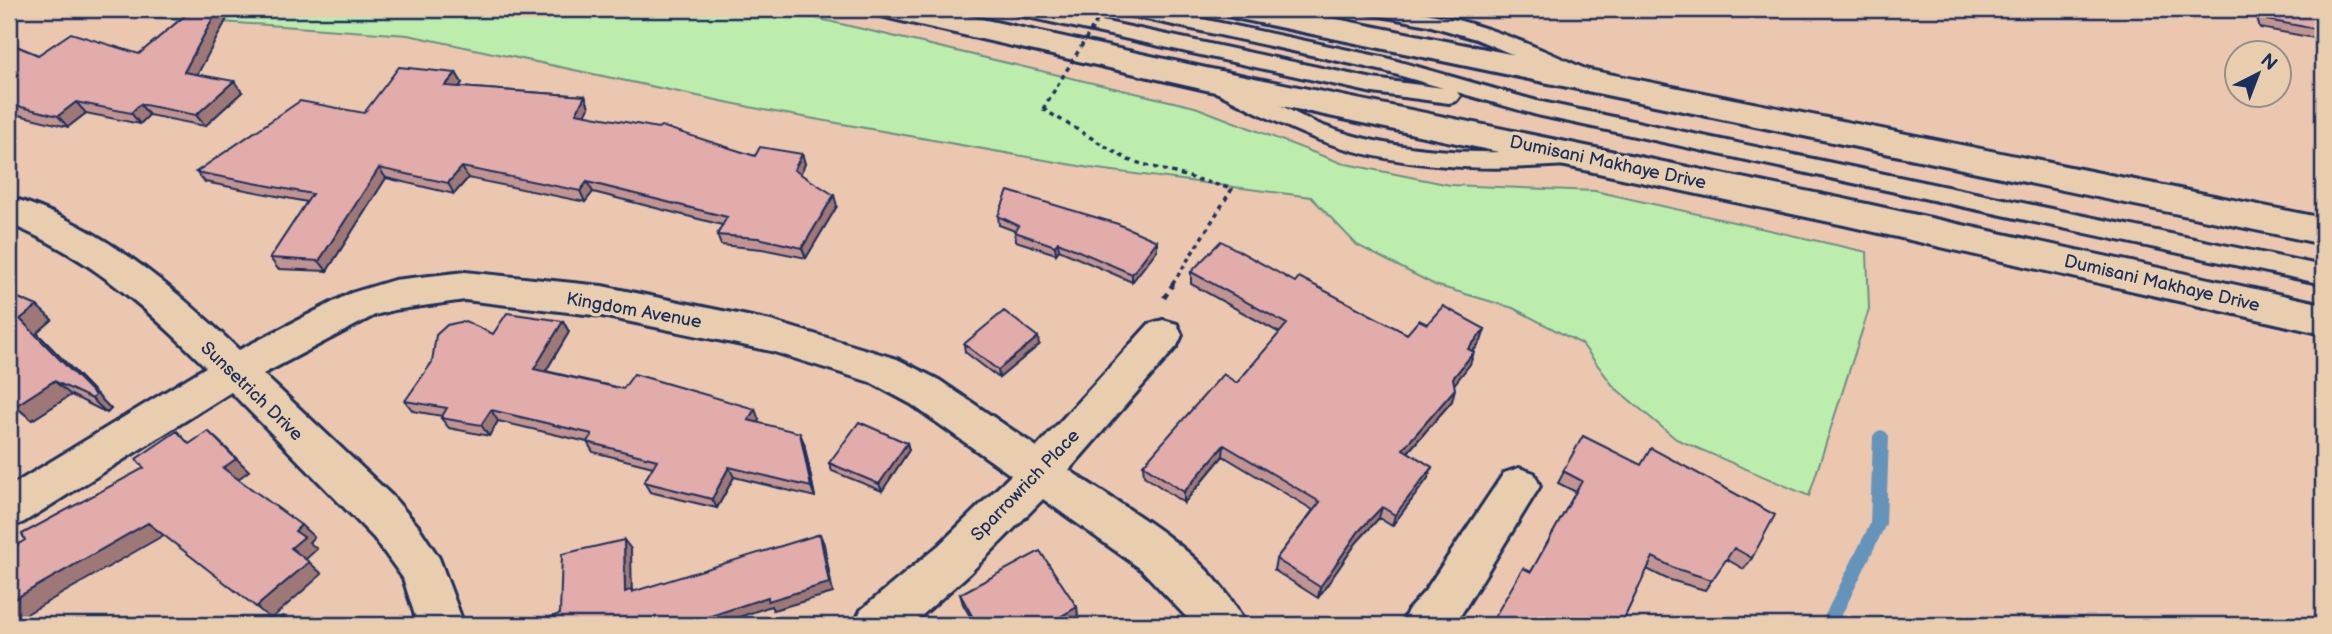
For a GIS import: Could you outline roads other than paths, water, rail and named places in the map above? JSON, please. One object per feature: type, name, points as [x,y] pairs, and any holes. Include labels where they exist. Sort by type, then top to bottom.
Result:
[{"type":"main road","name":"Dumisani Makhaye Drive","points":[[892,9],[1206,79],[1579,156],[2323,318]]},
{"type":"main road","points":[[1240,9],[2323,231]]},
{"type":"main road","name":"Sunsetrich Drive","points":[[9,210],[77,239],[153,296],[233,371],[383,518],[407,547],[433,595],[441,625]]},
{"type":"main road","name":"Kingdom Avenue","points":[[9,509],[233,371],[364,303],[394,295],[465,286],[602,301],[771,336],[883,370],[925,392],[1157,555],[1190,586],[1222,625]]},
{"type":"main road","points":[[2205,292],[2323,327]]},
{"type":"main road","name":"Sparrowrich Place","points":[[877,625],[917,595],[1040,473],[1163,335]]},
{"type":"main road","points":[[1424,625],[1441,606],[1519,486]]},
{"type":"lane","points":[[1019,9],[1373,86],[1537,108]]},
{"type":"lane","points":[[1128,9],[1386,65],[1537,108],[2323,275]]},
{"type":"lane","points":[[1373,9],[1465,26],[1525,49],[1600,84]]},
{"type":"waterway","points":[[1828,625],[1878,524],[1881,436]]}]
